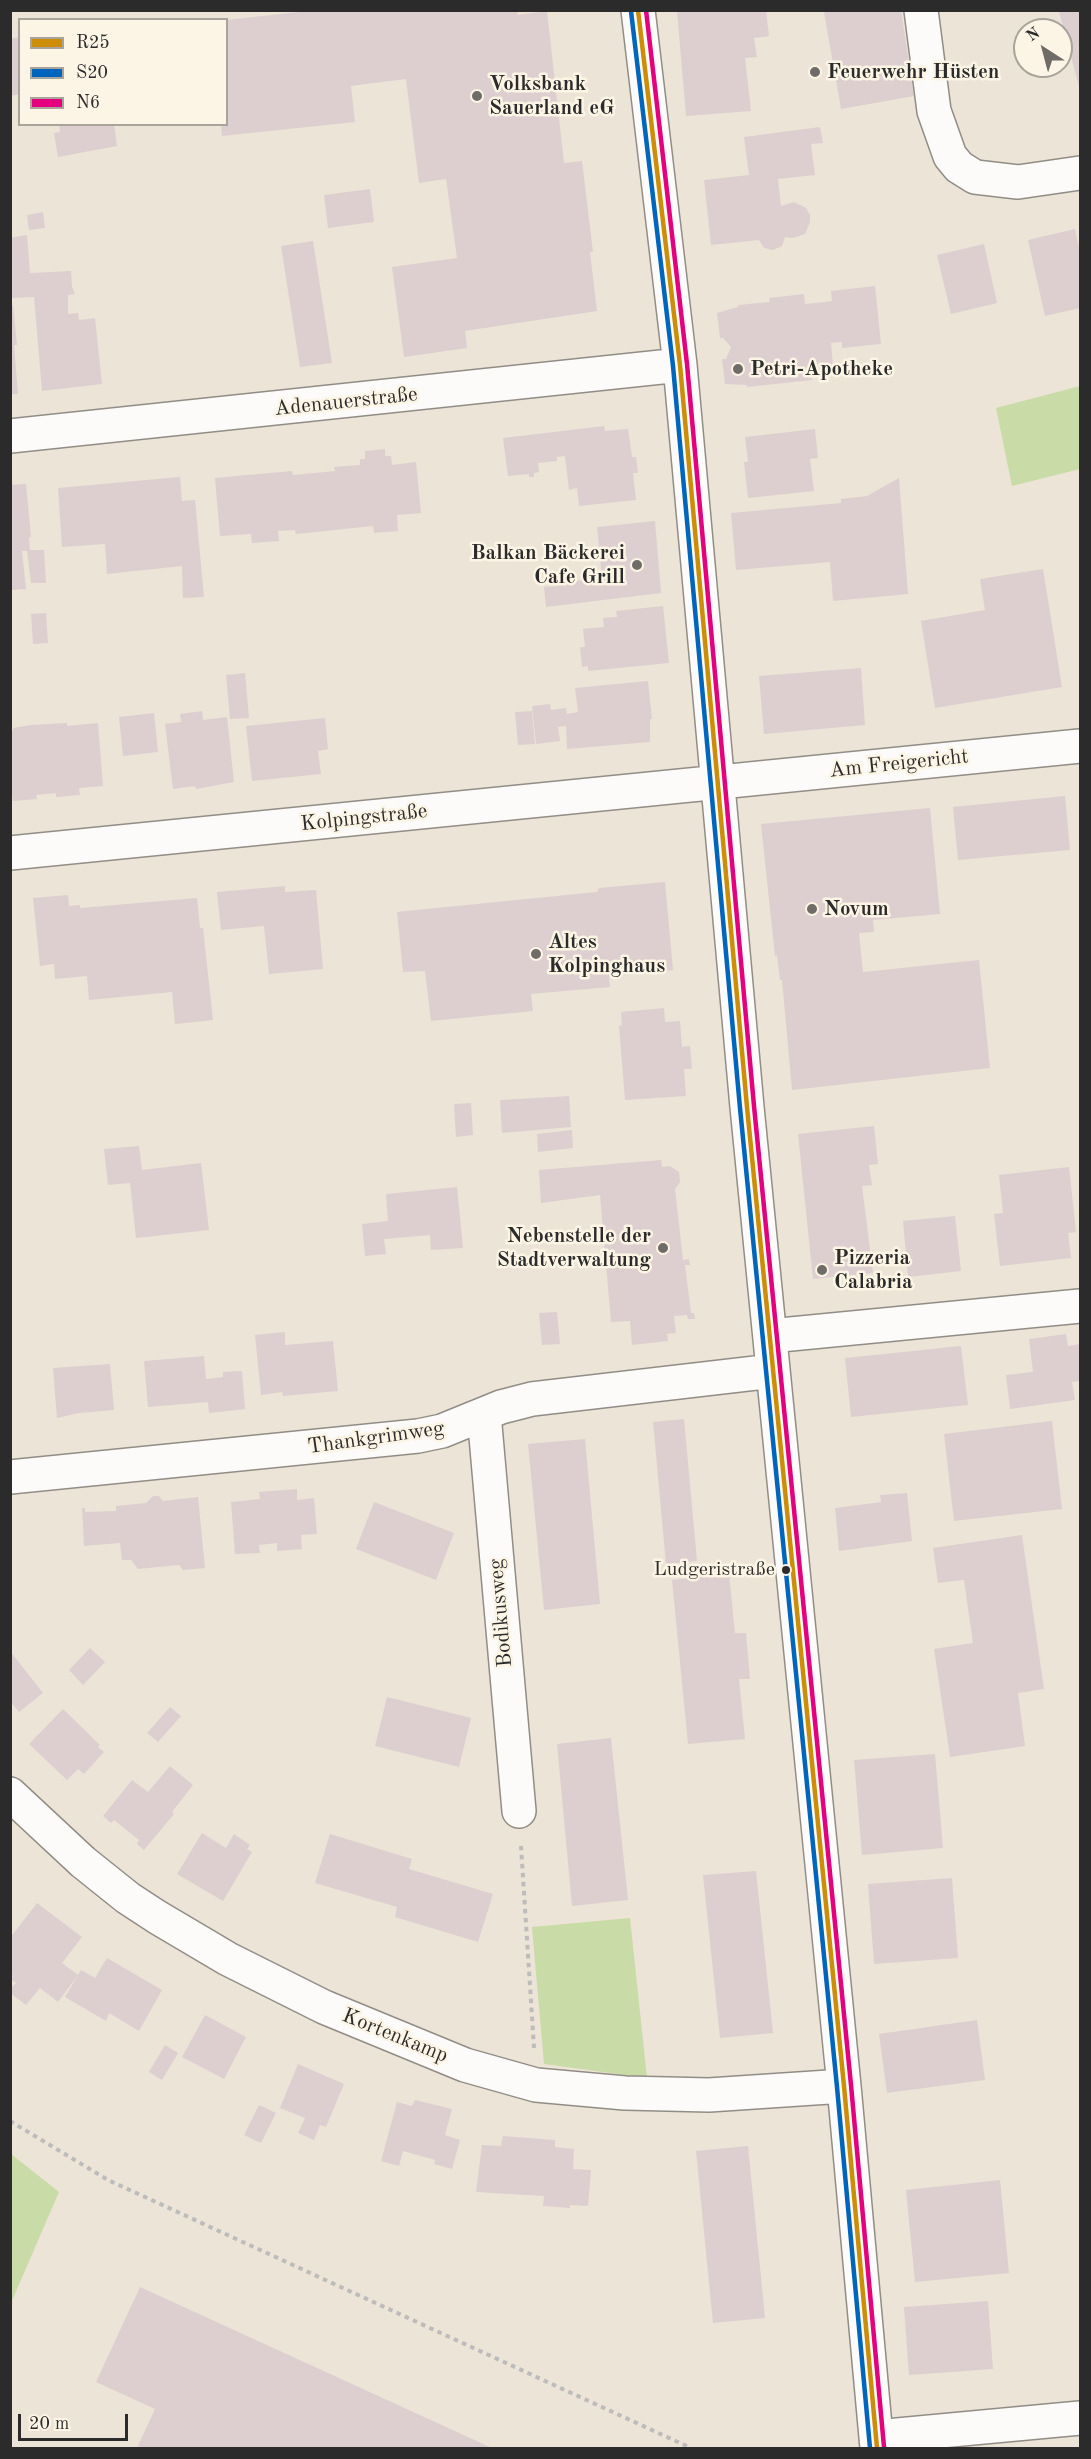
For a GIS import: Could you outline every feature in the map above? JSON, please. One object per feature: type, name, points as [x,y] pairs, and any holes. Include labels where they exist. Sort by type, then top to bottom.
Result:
[{"type":"street","points":[[638,10],[680,365],[747,1107],[877,2442],[1080,2418]]},
{"type":"street","points":[[921,10],[934,111],[950,156],[959,167],[975,177],[1018,182],[1080,172]]},
{"type":"street","name":"Adenauerstraße","points":[[10,436],[680,365]]},
{"type":"street","name":"Am Freigericht","points":[[718,782],[1080,746]]},
{"type":"street","name":"Kolpingstraße","points":[[10,853],[718,782]]},
{"type":"street","points":[[770,1336],[1080,1306]]},
{"type":"street","name":"Thankgrimweg","points":[[10,1477],[418,1436],[442,1431],[515,1402],[773,1371]]},
{"type":"street","name":"Bodikusweg","points":[[484,1414],[519,1811]]},
{"type":"street","name":"Kortenkamp","points":[[10,1794],[83,1862],[128,1898],[228,1959],[324,2007],[381,2032],[483,2071],[536,2085],[662,2095],[844,2086]]},
{"type":"path","points":[[519,1811],[536,2085]]},
{"type":"path","points":[[10,2121],[108,2180],[691,2448]]},
{"type":"green space","points":[[1080,386],[1080,469],[1012,486],[996,408]]},
{"type":"green space","points":[[630,1918],[647,2078],[544,2064],[532,1927]]},
{"type":"green space","points":[[11,2154],[59,2192],[11,2303]]},
{"type":"building","points":[[317,10],[517,10],[518,15],[547,11],[564,163],[582,161],[593,252],[590,252],[597,311],[465,331],[467,348],[404,357],[392,267],[457,258],[446,179],[419,183],[406,79],[351,86],[355,122],[222,136],[221,126],[228,126],[228,20]]},
{"type":"building","points":[[677,10],[766,10],[769,36],[754,38],[757,57],[745,58],[751,111],[686,116]]},
{"type":"building","points":[[901,10],[914,96],[841,109],[824,12]]},
{"type":"building","points":[[1080,10],[1080,90],[1073,64],[1073,18],[1061,18],[1059,12]]},
{"type":"building","points":[[18,37],[18,94],[10,96],[10,39]]},
{"type":"building","points":[[59,126],[114,126],[117,146],[58,157],[54,133],[60,132]]},
{"type":"building","points":[[820,127],[823,143],[811,144],[815,175],[778,179],[781,206],[794,202],[806,208],[810,215],[805,234],[792,238],[785,237],[782,246],[773,250],[764,248],[759,240],[711,245],[704,180],[749,175],[744,137]]},
{"type":"building","points":[[370,189],[374,222],[328,228],[324,195]]},
{"type":"building","points":[[43,212],[45,228],[29,230],[27,215]]},
{"type":"building","points":[[1075,229],[1080,253],[1080,308],[1045,316],[1028,240]]},
{"type":"building","points":[[27,235],[30,273],[71,271],[75,294],[68,295],[68,314],[78,313],[79,320],[95,318],[102,384],[42,391],[34,297],[12,298],[10,238]]},
{"type":"building","points":[[313,241],[332,363],[300,367],[281,246]]},
{"type":"building","points":[[984,244],[997,303],[951,314],[937,255]]},
{"type":"building","points":[[875,286],[881,344],[842,348],[842,342],[831,343],[833,367],[811,370],[812,380],[747,387],[747,385],[725,384],[722,359],[726,359],[731,347],[723,338],[720,338],[717,313],[738,307],[738,305],[770,302],[769,298],[804,294],[805,304],[832,301],[831,291]]},
{"type":"building","points":[[10,305],[13,305],[17,345],[14,345],[18,394],[10,394]]},
{"type":"building","points":[[604,426],[605,431],[628,429],[632,457],[636,457],[638,473],[633,473],[636,500],[579,506],[577,488],[569,490],[565,456],[557,457],[557,461],[538,463],[539,472],[534,473],[534,477],[529,477],[529,474],[508,476],[503,438]]},
{"type":"building","points":[[815,429],[818,458],[810,459],[814,491],[748,498],[744,462],[748,462],[745,437]]},
{"type":"building","points":[[385,449],[385,456],[391,456],[392,465],[416,462],[421,513],[397,515],[398,531],[374,533],[373,526],[296,534],[295,530],[278,531],[279,541],[252,543],[251,534],[220,536],[215,478],[292,471],[293,475],[335,471],[334,467],[360,465],[360,459],[365,459],[365,451]]},
{"type":"building","points":[[180,477],[182,501],[195,500],[204,597],[183,598],[182,566],[107,574],[105,544],[62,547],[58,488]]},
{"type":"building","points":[[899,478],[908,594],[833,601],[830,562],[736,570],[731,513],[841,503],[841,499],[867,496]]},
{"type":"building","points":[[26,484],[30,550],[44,550],[46,583],[31,583],[27,551],[22,551],[26,589],[10,590],[10,485]]},
{"type":"building","points":[[655,521],[661,593],[546,607],[544,587],[558,586],[556,578],[574,577],[575,581],[602,578],[597,527]]},
{"type":"building","points":[[1043,569],[1062,687],[935,708],[921,621],[985,610],[980,579]]},
{"type":"building","points":[[663,606],[669,663],[588,671],[588,666],[582,667],[580,647],[585,647],[583,629],[604,627],[603,618],[617,617],[616,611]]},
{"type":"building","points":[[46,613],[48,643],[33,644],[31,614]]},
{"type":"building","points":[[861,668],[865,725],[764,734],[759,676]]},
{"type":"building","points":[[245,673],[249,718],[230,719],[226,675]]},
{"type":"building","points":[[648,681],[652,719],[650,719],[650,742],[567,749],[566,726],[558,727],[560,741],[536,744],[532,706],[550,704],[551,710],[566,708],[567,714],[578,712],[575,688]]},
{"type":"building","points":[[202,711],[203,720],[227,717],[234,782],[196,789],[195,786],[173,789],[165,724],[181,722],[180,714]]},
{"type":"building","points":[[532,711],[535,744],[518,745],[515,712]]},
{"type":"building","points":[[154,713],[158,752],[123,756],[119,717]]},
{"type":"building","points":[[325,718],[328,749],[318,751],[321,774],[252,781],[246,726]]},
{"type":"building","points":[[67,723],[67,726],[98,723],[103,786],[79,788],[80,795],[56,797],[56,793],[36,795],[37,799],[13,801],[12,794],[10,794],[10,731],[13,731],[13,728],[31,725]]},
{"type":"building","points":[[1065,796],[1070,850],[958,860],[953,807]]},
{"type":"building","points":[[930,808],[940,914],[873,920],[874,932],[859,933],[863,972],[979,960],[990,1068],[792,1090],[782,980],[780,980],[777,955],[775,956],[761,824]]},
{"type":"building","name":"Altes Kolpinghaus","points":[[665,882],[673,970],[609,977],[610,987],[531,994],[533,1011],[431,1021],[425,971],[403,972],[397,912],[597,892],[599,888]]},
{"type":"building","points":[[285,886],[285,892],[316,890],[323,969],[269,974],[264,926],[221,930],[217,892]]},
{"type":"building","points":[[68,895],[69,906],[80,905],[80,908],[197,898],[200,928],[203,928],[213,1020],[175,1024],[172,992],[89,1000],[87,976],[55,979],[54,964],[40,966],[33,898]]},
{"type":"building","points":[[664,1008],[665,1022],[680,1021],[682,1047],[690,1046],[692,1069],[684,1069],[686,1096],[625,1100],[619,1026],[622,1025],[621,1012]]},
{"type":"building","points":[[569,1096],[571,1127],[502,1133],[500,1100]]},
{"type":"building","points":[[471,1103],[473,1135],[456,1137],[454,1104]]},
{"type":"building","points":[[874,1126],[878,1164],[869,1165],[872,1185],[862,1186],[873,1273],[813,1279],[798,1134]]},
{"type":"building","points":[[572,1130],[573,1148],[538,1152],[537,1134]]},
{"type":"building","points":[[139,1146],[142,1170],[201,1163],[209,1230],[136,1238],[130,1183],[108,1185],[104,1149]]},
{"type":"building","points":[[661,1160],[662,1167],[670,1166],[679,1172],[680,1182],[675,1189],[683,1260],[689,1259],[690,1265],[685,1265],[691,1313],[694,1313],[695,1319],[688,1319],[687,1315],[674,1316],[676,1333],[667,1334],[668,1341],[632,1345],[630,1321],[611,1322],[600,1195],[541,1203],[539,1170]]},
{"type":"building","points":[[1069,1167],[1076,1232],[1068,1233],[1071,1258],[1000,1266],[994,1214],[1003,1213],[999,1175]]},
{"type":"building","points":[[457,1187],[463,1248],[431,1250],[430,1235],[384,1239],[386,1254],[365,1256],[362,1224],[388,1221],[386,1194]]},
{"type":"building","points":[[955,1216],[961,1271],[908,1277],[903,1221]]},
{"type":"building","points":[[557,1312],[560,1344],[542,1345],[539,1313]]},
{"type":"building","points":[[285,1332],[285,1345],[333,1341],[338,1391],[283,1396],[282,1392],[261,1395],[255,1335]]},
{"type":"building","points":[[1066,1334],[1068,1346],[1080,1344],[1080,1381],[1072,1382],[1075,1400],[1010,1409],[1006,1375],[1033,1372],[1029,1339]]},
{"type":"building","points":[[961,1346],[968,1405],[851,1417],[845,1358]]},
{"type":"building","points":[[204,1356],[206,1379],[223,1377],[223,1372],[242,1371],[245,1409],[209,1413],[208,1402],[148,1407],[144,1361]]},
{"type":"building","points":[[110,1364],[114,1410],[79,1413],[57,1418],[53,1368]]},
{"type":"building","points":[[684,1419],[697,1561],[666,1564],[653,1422]]},
{"type":"building","points":[[1052,1421],[1062,1509],[954,1521],[944,1434]]},
{"type":"building","points":[[585,1439],[600,1604],[544,1610],[528,1444]]},
{"type":"building","points":[[297,1489],[297,1500],[314,1498],[317,1534],[301,1535],[302,1549],[277,1551],[277,1543],[259,1545],[260,1553],[235,1554],[231,1502],[260,1499],[259,1492]]},
{"type":"building","points":[[907,1493],[912,1541],[839,1551],[835,1508],[881,1502],[880,1495]]},
{"type":"building","points":[[153,1496],[159,1496],[163,1501],[198,1497],[205,1568],[183,1570],[179,1565],[138,1569],[131,1560],[122,1560],[120,1543],[84,1546],[82,1508],[85,1508],[85,1512],[116,1511],[116,1506],[146,1503]]},
{"type":"building","points":[[374,1502],[454,1533],[436,1580],[356,1549]]},
{"type":"building","points":[[1022,1535],[1044,1689],[1018,1693],[1025,1746],[950,1757],[934,1649],[973,1643],[964,1580],[938,1583],[933,1548]]},
{"type":"building","points":[[729,1574],[735,1633],[746,1633],[750,1679],[739,1679],[745,1739],[688,1744],[672,1580]]},
{"type":"building","points":[[90,1648],[105,1662],[83,1685],[69,1670]]},
{"type":"building","points":[[10,1651],[43,1693],[19,1712],[10,1701]]},
{"type":"building","points":[[387,1697],[471,1718],[459,1767],[375,1746]]},
{"type":"building","points":[[170,1707],[181,1716],[158,1742],[147,1733]]},
{"type":"building","points":[[63,1709],[100,1745],[98,1747],[104,1752],[84,1774],[78,1769],[67,1780],[29,1744]]},
{"type":"building","points":[[611,1738],[628,1900],[572,1906],[557,1744]]},
{"type":"building","points":[[935,1754],[943,1848],[862,1855],[854,1760]]},
{"type":"building","points":[[170,1766],[193,1785],[172,1812],[174,1814],[144,1850],[137,1844],[139,1840],[114,1820],[111,1823],[103,1816],[132,1780],[148,1792]]},
{"type":"building","points":[[202,1833],[226,1848],[234,1834],[250,1845],[247,1849],[252,1852],[223,1901],[177,1874]]},
{"type":"building","points":[[330,1834],[412,1859],[409,1869],[493,1894],[478,1942],[395,1917],[397,1907],[315,1883]]},
{"type":"building","points":[[756,1871],[773,2033],[720,2038],[703,1875]]},
{"type":"building","points":[[952,1878],[958,1958],[874,1964],[868,1884]]},
{"type":"building","points":[[37,1903],[82,1937],[62,1963],[78,1975],[58,2002],[40,1988],[26,2005],[10,1993],[10,1989],[16,1983],[11,1979],[13,1976],[10,1974],[10,1938]]},
{"type":"building","points":[[107,1958],[162,1990],[139,2031],[109,2013],[106,2021],[65,1997],[81,1970],[95,1978]]},
{"type":"building","points":[[205,2015],[246,2037],[224,2079],[182,2057]]},
{"type":"building","points":[[977,2020],[985,2080],[887,2093],[879,2034]]},
{"type":"building","points":[[165,2045],[178,2053],[162,2080],[149,2072]]},
{"type":"building","points":[[298,2064],[344,2084],[326,2127],[320,2125],[314,2140],[298,2133],[305,2118],[280,2108]]},
{"type":"building","points":[[415,2100],[452,2109],[445,2135],[460,2140],[452,2169],[434,2164],[435,2160],[403,2151],[399,2166],[381,2161],[397,2102],[412,2106]]},
{"type":"building","points":[[259,2105],[276,2113],[261,2143],[244,2135]]},
{"type":"building","points":[[503,2136],[555,2140],[555,2147],[574,2149],[573,2169],[591,2170],[588,2206],[570,2205],[570,2208],[543,2206],[544,2196],[476,2192],[482,2145],[501,2146]]},
{"type":"building","points":[[748,2146],[765,2318],[713,2323],[696,2151]]},
{"type":"building","points":[[1000,2180],[1009,2273],[915,2282],[906,2190]]},
{"type":"building","points":[[140,2287],[492,2448],[137,2448],[155,2409],[96,2382]]},
{"type":"building","points":[[988,2301],[993,2369],[909,2375],[904,2307]]},
{"type":"transit line","name":"R25","points":[[638,10],[680,365],[747,1107],[844,2086],[877,2448]]},
{"type":"transit line","name":"N6","points":[[646,10],[687,364],[754,1106],[851,2085],[884,2447]]},
{"type":"transit line","name":"S20","points":[[631,11],[673,366],[740,1108],[837,2087],[870,2448]]},
{"type":"place","name":"Feuerwehr Hüsten","points":[[815,72]]},
{"type":"place","name":"Volksbank Sauerland eG","points":[[477,96]]},
{"type":"place","name":"Petri-Apotheke","points":[[738,369]]},
{"type":"place","name":"Balkan Bäckerei Cafe Grill","points":[[637,565]]},
{"type":"place","name":"Novum","points":[[812,909]]},
{"type":"place","name":"Altes Kolpinghaus","points":[[536,954]]},
{"type":"place","name":"Nebenstelle der Stadtverwaltung","points":[[663,1248]]},
{"type":"place","name":"Pizzeria Calabria","points":[[822,1270]]},
{"type":"place","name":"Ludgeristraße","points":[[786,1570]]}]
